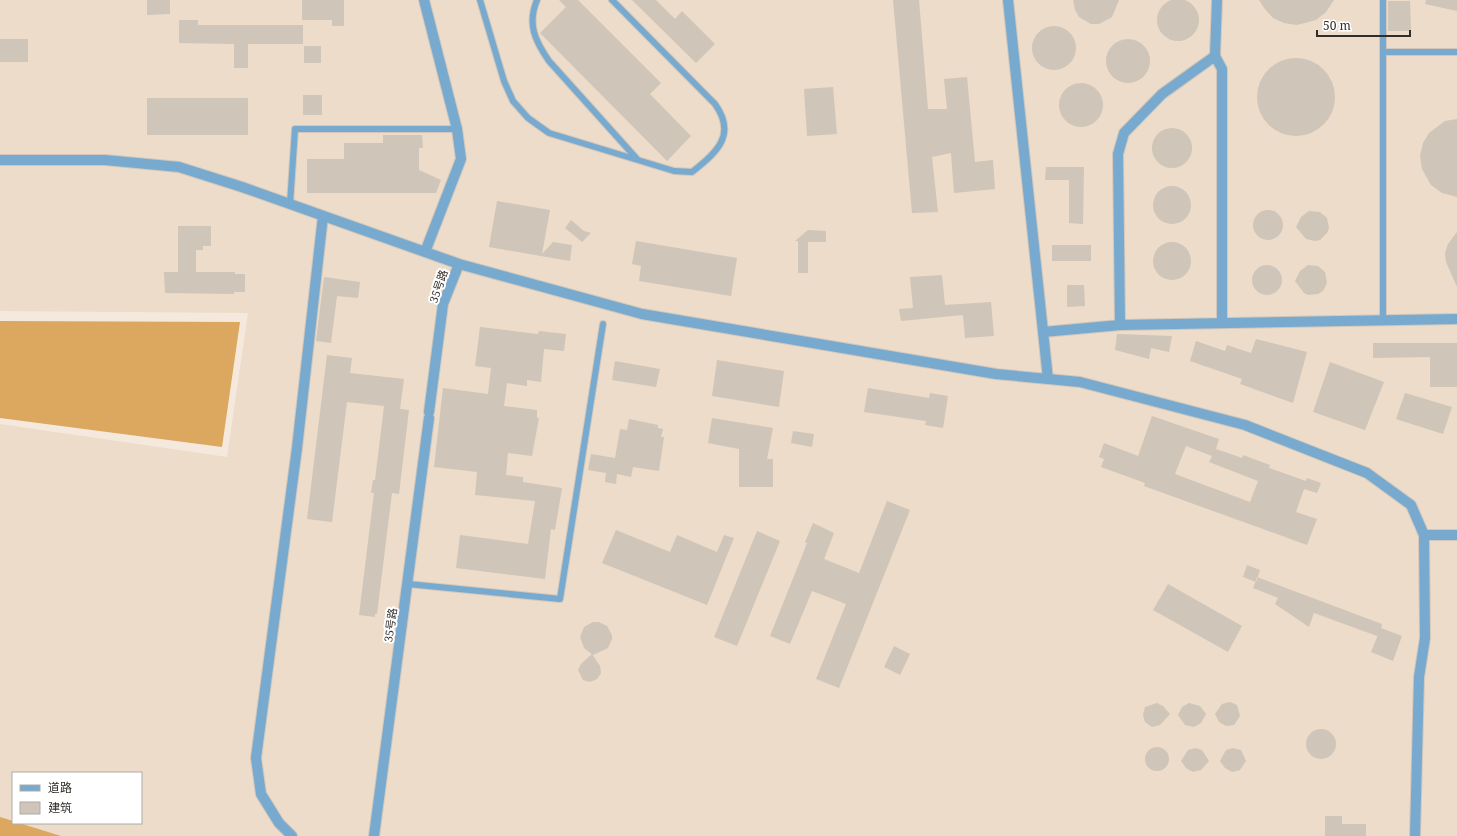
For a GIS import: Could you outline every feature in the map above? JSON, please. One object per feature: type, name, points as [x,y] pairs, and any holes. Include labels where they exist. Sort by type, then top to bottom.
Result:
[{"type":"street","points":[[424,0],[457,129],[461,159],[424,252]]},
{"type":"street","points":[[1008,0],[1048,379]]},
{"type":"street","points":[[1217,0],[1215,56],[1222,69],[1222,323]]},
{"type":"street","points":[[1120,325],[1118,154],[1124,132],[1162,94],[1215,56]]},
{"type":"street","points":[[0,160],[105,160],[179,167],[290,204],[458,264],[642,314],[996,374],[1080,382],[1245,425],[1366,472],[1411,505],[1424,535],[1425,638],[1419,677],[1415,836]]},
{"type":"street","points":[[292,836],[279,824],[261,794],[256,758],[297,448],[322,216]]},
{"type":"street","name":"35号路","points":[[374,836],[408,584],[443,304],[458,264]]},
{"type":"street","points":[[1043,332],[1120,325],[1457,319]]},
{"type":"street","points":[[1424,535],[1457,535]]},
{"type":"lane","points":[[480,0],[504,81],[513,101],[528,118],[549,133],[674,171],[692,172],[714,152],[725,136],[725,124],[722,114],[715,104],[612,0]]},
{"type":"lane","points":[[537,0],[533,10],[532,27],[538,45],[549,61],[638,160]]},
{"type":"lane","points":[[1382,0],[1383,320]]},
{"type":"lane","points":[[1383,52],[1457,52]]},
{"type":"lane","points":[[290,204],[295,129],[457,129]]},
{"type":"lane","points":[[408,584],[560,600],[603,324]]},
{"type":"shaded area","points":[[0,0],[1457,0],[1457,836],[27,836],[0,828],[0,424],[227,457],[248,313],[0,311]]},
{"type":"shaded area","points":[[0,321],[240,322],[222,447],[0,418]]},
{"type":"shaded area","points":[[0,817],[12,821],[12,824],[22,824],[61,836],[0,836]]},
{"type":"building","points":[[1174,-1],[1182,-1],[1190,2],[1196,8],[1199,20],[1196,32],[1190,38],[1182,41],[1174,41],[1166,38],[1160,32],[1157,24],[1157,16],[1160,8],[1166,2]]},
{"type":"building","points":[[147,0],[170,0],[170,14],[147,15]]},
{"type":"building","points":[[302,0],[344,0],[344,26],[332,26],[332,20],[302,20]]},
{"type":"building","points":[[559,0],[578,0],[661,83],[650,94],[691,136],[667,161],[540,33],[566,7]]},
{"type":"building","points":[[632,0],[656,0],[675,19],[682,11],[715,44],[696,63]]},
{"type":"building","points":[[893,0],[919,0],[928,109],[947,109],[944,79],[967,77],[975,162],[993,160],[995,189],[954,193],[951,153],[932,157],[938,212],[912,213]]},
{"type":"building","points":[[1073,0],[1119,0],[1112,17],[1099,24],[1091,24],[1079,17],[1075,10]]},
{"type":"building","points":[[1259,0],[1334,0],[1326,12],[1316,20],[1297,25],[1284,23],[1273,18]]},
{"type":"building","points":[[1426,0],[1457,0],[1457,11],[1425,4]]},
{"type":"building","points":[[1388,1],[1410,1],[1411,31],[1388,31]]},
{"type":"building","points":[[179,20],[198,20],[198,25],[303,25],[303,44],[248,44],[248,68],[234,68],[234,44],[179,43]]},
{"type":"building","points":[[1054,26],[1066,30],[1072,36],[1076,48],[1072,60],[1066,66],[1054,70],[1042,66],[1036,60],[1032,48],[1036,36],[1042,30]]},
{"type":"building","points":[[0,39],[28,39],[28,62],[0,62]]},
{"type":"building","points":[[1128,39],[1140,43],[1146,49],[1150,61],[1146,73],[1140,79],[1128,83],[1116,79],[1110,73],[1106,61],[1110,49],[1116,43]]},
{"type":"building","points":[[304,46],[321,46],[321,63],[304,63]]},
{"type":"building","points":[[1296,58],[1311,61],[1318,65],[1328,75],[1332,82],[1335,97],[1332,112],[1328,119],[1318,129],[1311,133],[1296,136],[1281,133],[1274,129],[1264,119],[1260,112],[1257,97],[1260,82],[1264,75],[1274,65],[1281,61]]},
{"type":"building","points":[[1081,83],[1093,87],[1099,93],[1103,105],[1099,117],[1093,123],[1081,127],[1069,123],[1063,117],[1059,105],[1063,93],[1069,87]]},
{"type":"building","points":[[833,87],[837,134],[807,136],[804,89]]},
{"type":"building","points":[[303,95],[322,95],[322,115],[303,115]]},
{"type":"building","points":[[147,98],[248,98],[248,135],[147,135]]},
{"type":"building","points":[[1457,119],[1457,197],[1442,193],[1431,185],[1422,169],[1420,156],[1423,143],[1429,133],[1445,121]]},
{"type":"building","points":[[1172,128],[1186,134],[1192,148],[1186,162],[1172,168],[1158,162],[1152,148],[1158,134]]},
{"type":"building","points":[[383,135],[422,135],[423,148],[419,148],[419,170],[441,180],[436,193],[307,193],[307,159],[344,159],[344,143],[383,143]]},
{"type":"building","points":[[1046,167],[1084,167],[1083,224],[1069,223],[1069,180],[1045,180]]},
{"type":"building","points":[[1168,186],[1176,186],[1186,191],[1190,198],[1190,212],[1186,219],[1176,224],[1168,224],[1158,219],[1156,216],[1153,209],[1153,201],[1158,191],[1161,189]]},
{"type":"building","points":[[497,201],[550,210],[542,254],[553,242],[572,245],[570,261],[489,247]]},
{"type":"building","points":[[1268,210],[1279,214],[1283,225],[1279,236],[1268,240],[1257,236],[1253,225],[1257,214]]},
{"type":"building","points":[[1309,211],[1320,212],[1327,218],[1329,228],[1327,233],[1320,240],[1315,241],[1306,239],[1296,227],[1301,217]]},
{"type":"building","points":[[571,220],[584,231],[591,233],[582,242],[565,228]]},
{"type":"building","points":[[178,226],[211,226],[211,246],[203,246],[203,250],[196,250],[196,272],[235,272],[235,274],[245,274],[245,292],[234,292],[234,294],[165,293],[164,272],[178,272]]},
{"type":"building","points":[[808,230],[826,231],[826,242],[808,242],[808,273],[798,273],[798,241],[795,241]]},
{"type":"building","points":[[1457,232],[1457,287],[1446,262],[1445,253],[1448,244]]},
{"type":"building","points":[[636,241],[737,258],[731,296],[639,281],[641,266],[632,264]]},
{"type":"building","points":[[1168,242],[1176,242],[1186,247],[1190,254],[1190,268],[1186,275],[1176,280],[1168,280],[1158,275],[1156,272],[1153,265],[1153,257],[1158,247],[1161,245]]},
{"type":"building","points":[[1052,245],[1091,245],[1091,261],[1052,261]]},
{"type":"building","points":[[1267,265],[1278,269],[1282,280],[1278,291],[1267,295],[1256,291],[1252,280],[1256,269]]},
{"type":"building","points":[[1308,265],[1318,266],[1325,272],[1327,283],[1323,291],[1318,294],[1308,295],[1304,293],[1295,281],[1300,271]]},
{"type":"building","points":[[942,275],[945,305],[991,302],[994,336],[965,338],[963,315],[901,321],[899,309],[913,308],[910,277]]},
{"type":"building","points":[[324,277],[360,282],[358,298],[337,296],[331,343],[316,341]]},
{"type":"building","points":[[1067,285],[1084,285],[1085,306],[1067,307]]},
{"type":"building","points":[[480,327],[538,334],[539,331],[566,334],[564,351],[544,349],[541,382],[527,380],[527,386],[507,383],[504,406],[537,410],[537,418],[539,418],[532,456],[508,453],[506,475],[523,477],[523,482],[562,488],[555,530],[551,529],[545,579],[456,568],[460,535],[528,544],[535,501],[475,495],[477,472],[434,467],[443,388],[488,394],[491,368],[475,366]]},
{"type":"building","points":[[1117,334],[1172,336],[1169,352],[1151,348],[1149,359],[1115,350]]},
{"type":"building","points":[[1256,339],[1307,352],[1293,403],[1240,384],[1242,379],[1190,361],[1196,341],[1225,351],[1227,345],[1251,353]]},
{"type":"building","points":[[1373,343],[1457,343],[1457,387],[1430,387],[1430,357],[1373,358]]},
{"type":"building","points":[[327,355],[352,358],[350,373],[404,379],[400,409],[409,410],[399,494],[392,493],[377,614],[375,614],[375,617],[359,615],[374,493],[371,493],[373,480],[375,480],[384,406],[347,402],[332,522],[307,519]]},
{"type":"building","points":[[717,360],[784,371],[779,407],[712,396]]},
{"type":"building","points":[[615,361],[660,369],[656,387],[612,380]]},
{"type":"building","points":[[1330,362],[1384,382],[1365,430],[1313,412]]},
{"type":"building","points":[[868,388],[929,398],[930,393],[948,396],[943,428],[925,425],[926,421],[864,412]]},
{"type":"building","points":[[1405,393],[1452,407],[1443,434],[1396,419]]},
{"type":"building","points":[[1152,416],[1219,439],[1216,449],[1242,458],[1243,455],[1270,465],[1269,468],[1306,481],[1307,478],[1321,483],[1317,493],[1304,489],[1296,512],[1317,519],[1307,545],[1144,486],[1145,483],[1101,467],[1104,459],[1099,457],[1104,443],[1138,456]],"holes":[[[1186,446],[1212,456],[1209,462],[1258,481],[1250,502],[1175,474]]]},
{"type":"building","points":[[712,418],[773,428],[767,459],[773,459],[773,487],[739,487],[739,449],[708,443]]},
{"type":"building","points":[[629,419],[658,425],[658,428],[663,429],[661,437],[664,437],[659,471],[633,467],[631,477],[617,474],[616,484],[605,482],[606,473],[588,470],[591,454],[615,458],[620,429],[627,430]]},
{"type":"building","points":[[793,431],[814,434],[812,447],[791,443]]},
{"type":"building","points":[[887,501],[910,510],[839,688],[816,679],[846,604],[812,591],[790,644],[770,636],[807,543],[805,542],[813,523],[834,533],[824,559],[859,573]]},
{"type":"building","points":[[616,530],[670,552],[677,535],[717,552],[724,535],[734,538],[707,605],[602,563]]},
{"type":"building","points":[[757,531],[780,541],[737,646],[714,637]]},
{"type":"building","points":[[1247,565],[1260,570],[1256,582],[1243,577]]},
{"type":"building","points":[[1257,577],[1382,624],[1381,628],[1402,636],[1393,661],[1371,652],[1378,635],[1377,636],[1314,613],[1309,627],[1275,604],[1278,598],[1253,588]]},
{"type":"building","points":[[1168,584],[1242,626],[1228,652],[1153,610]]},
{"type":"building","points":[[593,622],[599,622],[607,626],[612,635],[612,639],[608,648],[593,655],[584,648],[580,637],[584,627]]},
{"type":"building","points":[[894,646],[910,654],[900,675],[884,667]]},
{"type":"building","points":[[592,654],[600,666],[601,673],[597,679],[590,682],[583,680],[578,670],[581,664]]},
{"type":"building","points":[[1230,702],[1237,705],[1240,716],[1234,725],[1226,726],[1219,722],[1215,714],[1222,704]]},
{"type":"building","points":[[1157,703],[1163,706],[1170,714],[1160,725],[1152,727],[1145,722],[1143,715],[1145,707]]},
{"type":"building","points":[[1189,703],[1200,706],[1206,714],[1201,723],[1194,727],[1185,725],[1178,715],[1182,707]]},
{"type":"building","points":[[1321,729],[1327,730],[1335,738],[1335,750],[1327,758],[1321,759],[1315,758],[1307,750],[1306,744],[1307,738],[1315,730]]},
{"type":"building","points":[[1157,747],[1166,750],[1169,759],[1166,768],[1157,771],[1148,768],[1145,759],[1148,750]]},
{"type":"building","points":[[1195,748],[1202,750],[1209,761],[1201,770],[1193,772],[1186,768],[1181,761],[1188,750]]},
{"type":"building","points":[[1233,748],[1241,750],[1246,761],[1240,770],[1232,772],[1225,768],[1220,761],[1226,750]]},
{"type":"building","points":[[1325,816],[1342,816],[1342,824],[1366,824],[1366,836],[1325,836]]}]
